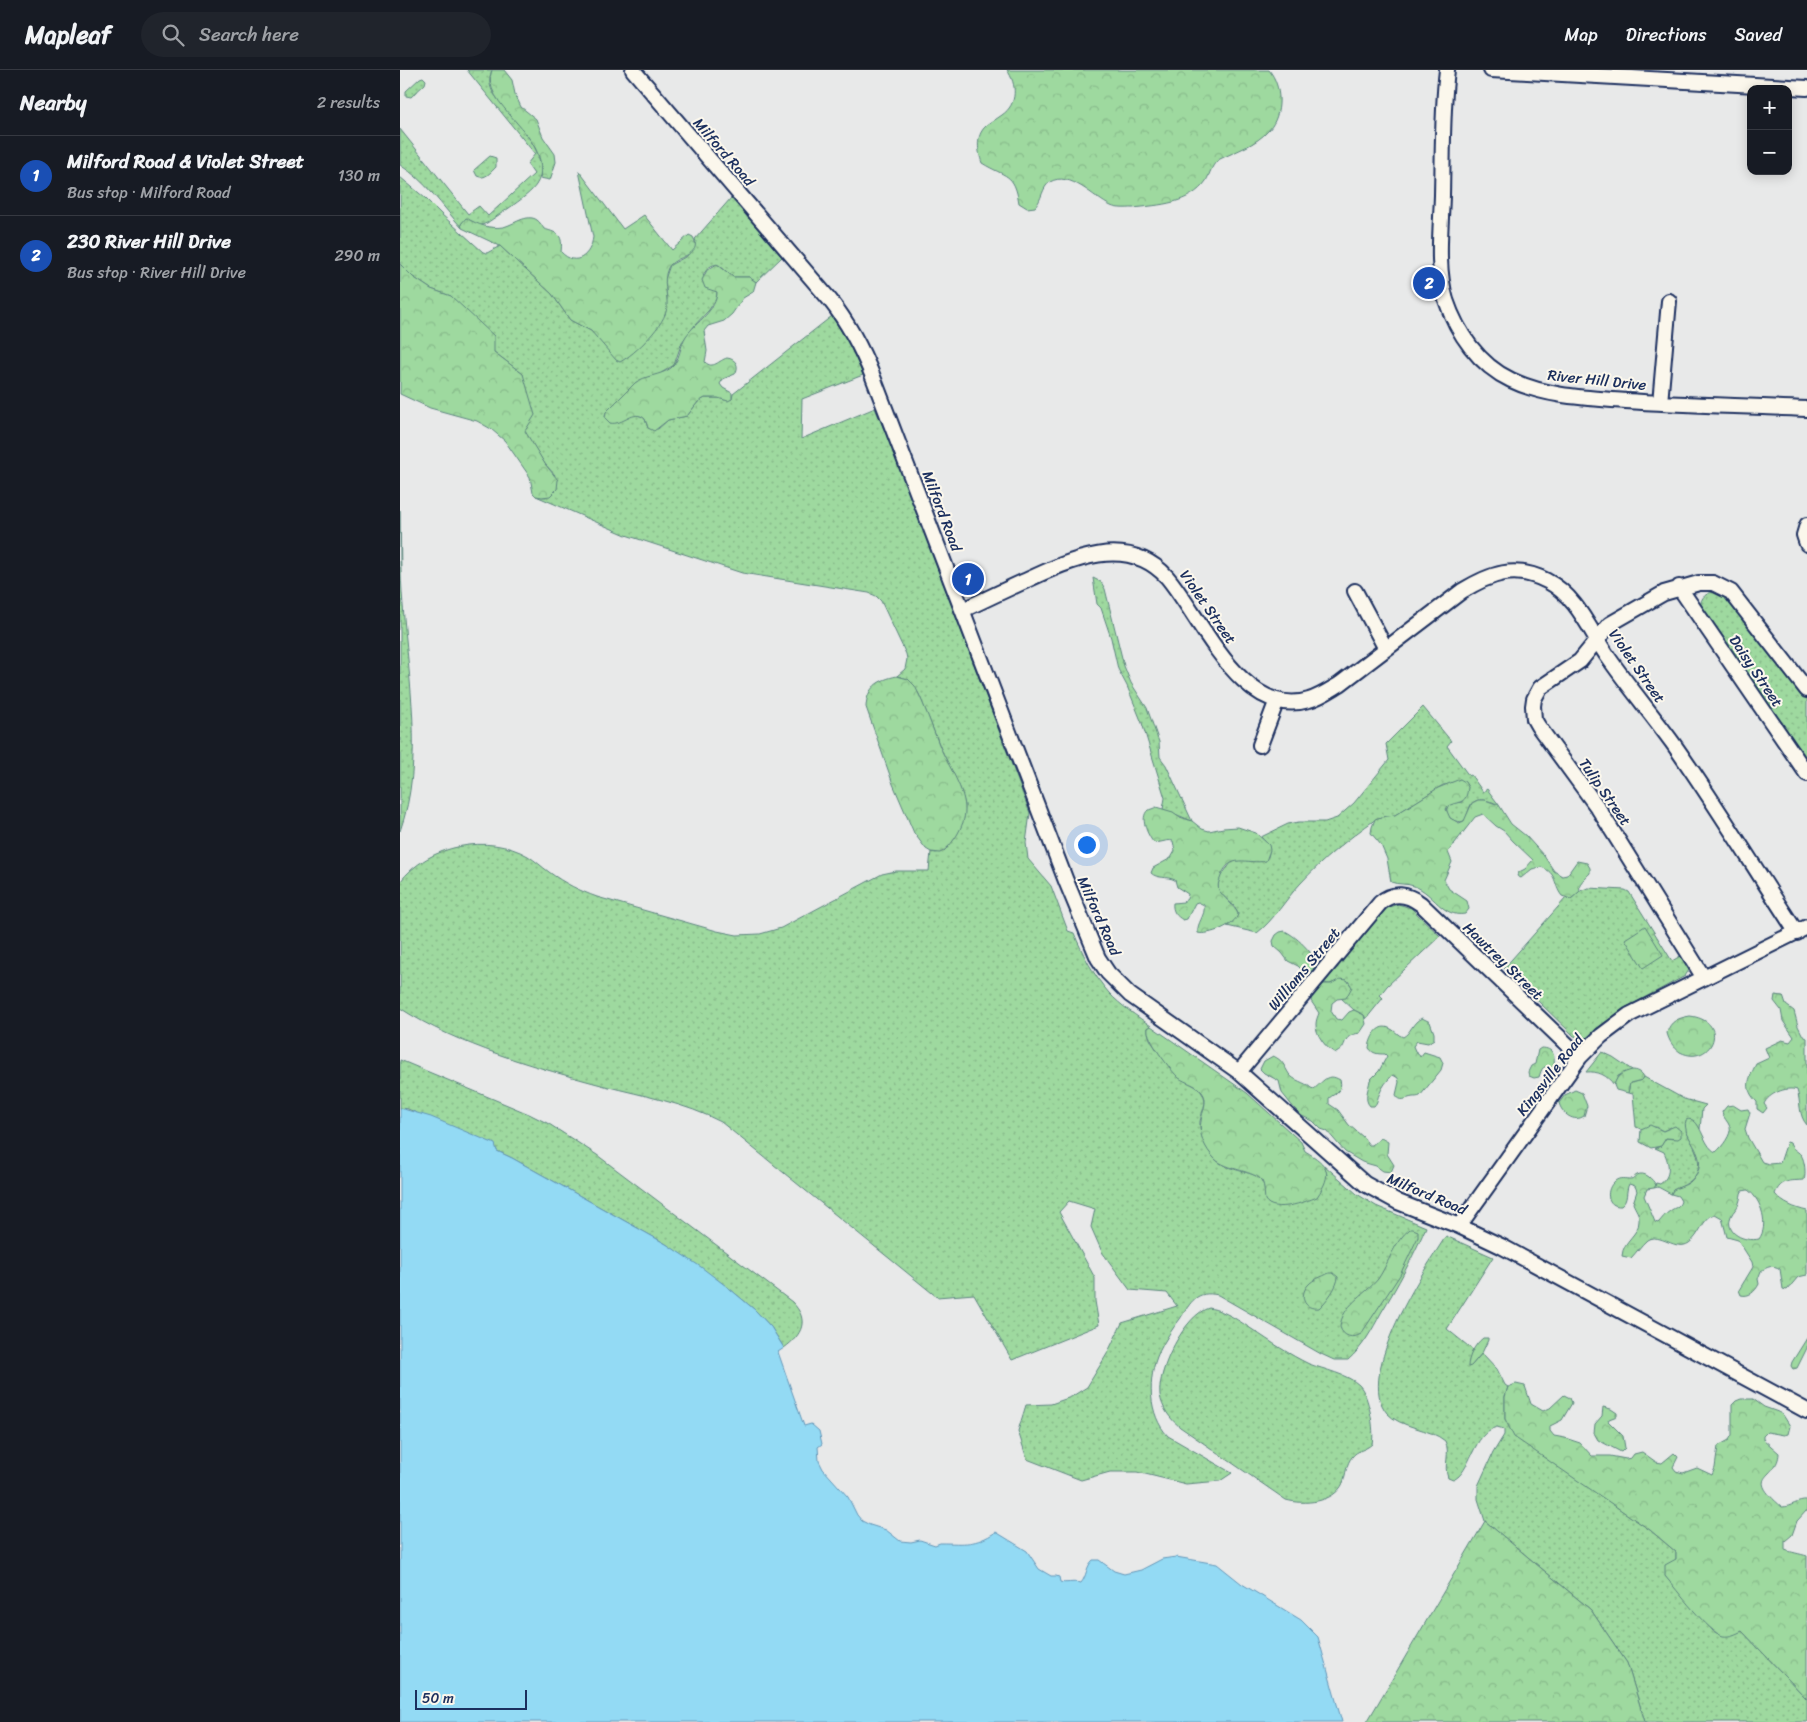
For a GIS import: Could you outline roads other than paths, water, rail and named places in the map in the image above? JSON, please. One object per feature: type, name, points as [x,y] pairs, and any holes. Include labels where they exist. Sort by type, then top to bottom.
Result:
[{"type":"street","name":"Milford Road","points":[[633,70],[830,300],[851,330],[872,372],[1054,852],[1098,958],[1108,973],[1130,995],[1239,1072],[1365,1184],[1406,1206],[1459,1226],[1542,1267],[1807,1411]]},
{"type":"street","name":"River Hill Drive","points":[[1447,70],[1444,105],[1440,243],[1442,270],[1446,300],[1467,343],[1485,362],[1509,380],[1532,388],[1584,398],[1807,409]]},
{"type":"street","points":[[1491,70],[1807,88]]},
{"type":"street","points":[[1660,403],[1669,301]]},
{"type":"street","points":[[1806,527],[1804,535],[1807,544]]},
{"type":"street","name":"Violet Street","points":[[963,610],[1070,561],[1108,553],[1131,555],[1147,561],[1161,570],[1238,675],[1256,691],[1277,700],[1296,702],[1320,696],[1340,684],[1462,591],[1481,579],[1503,572],[1513,572],[1546,580],[1560,589],[1586,621],[1610,660],[1672,742],[1802,930]]},
{"type":"street","name":"Tulip Street","points":[[1704,978],[1612,830],[1534,719],[1534,699],[1540,688],[1580,661],[1606,628],[1614,622],[1655,597],[1679,587],[1707,582],[1731,592],[1807,690]]},
{"type":"street","name":"Daisy Street","points":[[1679,587],[1807,774]]},
{"type":"street","points":[[1355,591],[1386,649]]},
{"type":"street","points":[[1260,745],[1277,700]]},
{"type":"street","name":"Williams Street","points":[[1239,1072],[1380,902],[1387,897],[1400,895]]},
{"type":"street","name":"Hawtrey Street","points":[[1400,895],[1409,897],[1421,904],[1580,1057]]},
{"type":"street","name":"Kingsville Road","points":[[1459,1226],[1580,1057],[1602,1036],[1624,1018],[1802,930]]},
{"type":"water","points":[[400,1108],[431,1117],[495,1144],[497,1151],[666,1244],[701,1267],[755,1310],[771,1327],[784,1348],[778,1352],[804,1426],[811,1424],[819,1431],[822,1444],[818,1447],[819,1461],[823,1469],[848,1497],[862,1521],[886,1530],[900,1541],[911,1542],[920,1540],[935,1545],[940,1543],[975,1542],[996,1532],[1027,1551],[1039,1569],[1051,1576],[1059,1577],[1062,1583],[1081,1583],[1093,1560],[1099,1560],[1114,1571],[1124,1574],[1141,1570],[1162,1559],[1176,1557],[1217,1564],[1242,1584],[1301,1620],[1318,1637],[1342,1722],[400,1722]]},
{"type":"place","name":"230 River Hill Drive","points":[[1429,283]]},
{"type":"place","name":"Milford Road & Violet Street","points":[[968,579]]}]
